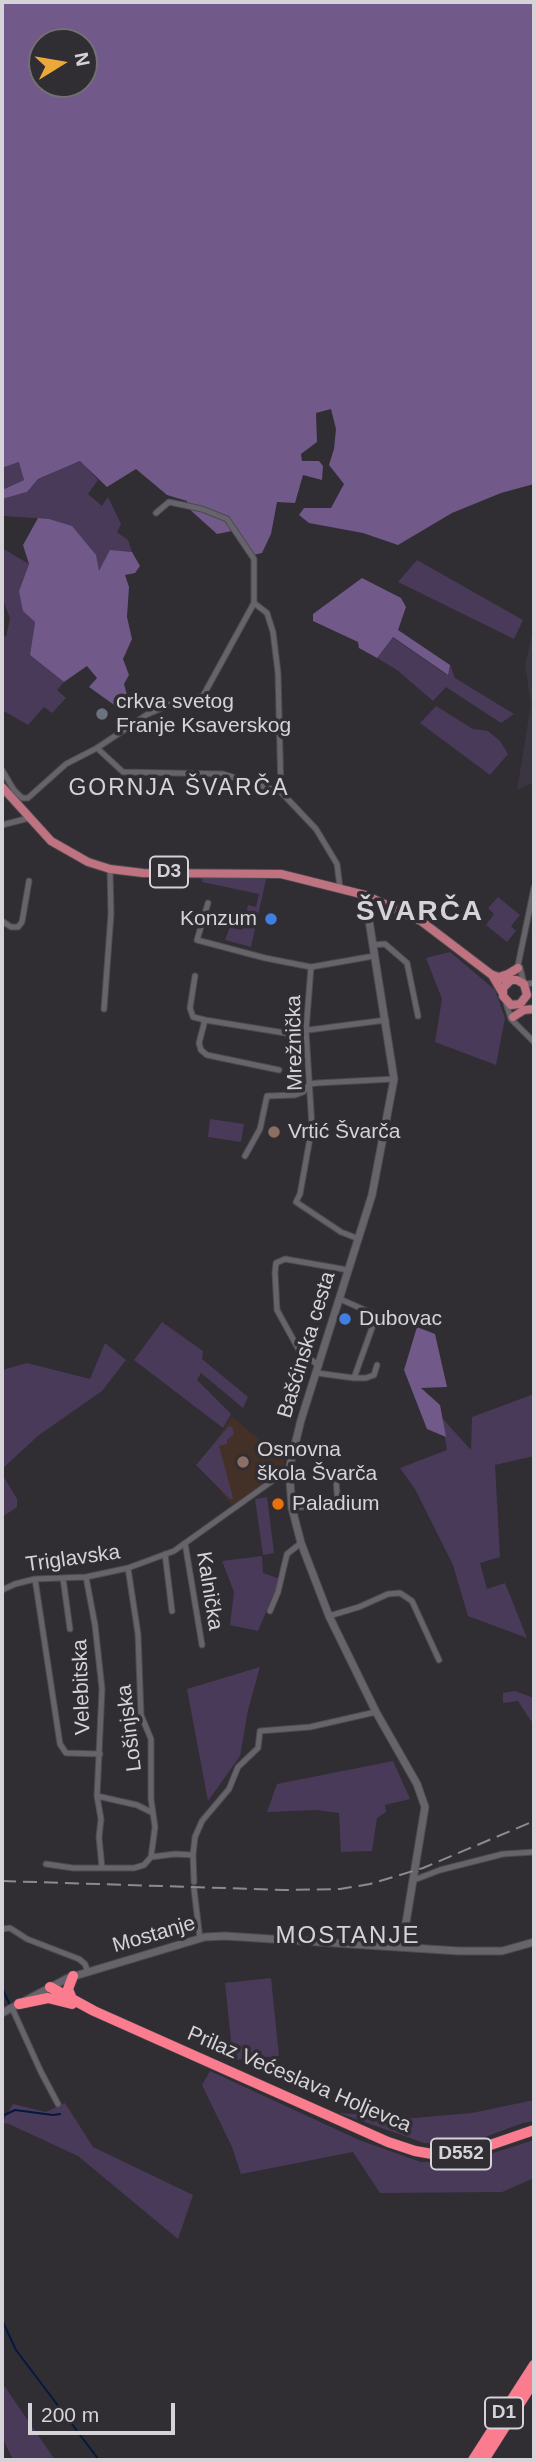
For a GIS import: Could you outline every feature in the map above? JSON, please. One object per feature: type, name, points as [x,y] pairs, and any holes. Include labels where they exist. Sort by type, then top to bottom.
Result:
[{"type":"highway","points":[[72,1999],[68,1989],[73,1976]]},
{"type":"highway","points":[[50,1987],[53,1998]]},
{"type":"highway","name":"Prilaz Većeslava Holjevca","points":[[50,1987],[94,2011],[376,2137],[415,2151],[438,2155],[464,2154],[534,2130]]},
{"type":"highway","name":"Prilaz Većeslava Holjevca","points":[[15,2006],[36,1999],[53,1998],[94,2011]]},
{"type":"highway","name":"D1","points":[[473,2460],[534,2365]]},
{"type":"highway","name":"D1","points":[[484,2460],[534,2381]]},
{"type":"main road","name":"D3","points":[[2,787],[51,841],[88,862],[110,869],[143,873],[281,874],[365,895],[421,921],[494,976],[517,980],[530,986]]},
{"type":"main road","points":[[494,976],[508,974],[518,966]]},
{"type":"main road","name":"D3","points":[[494,976],[503,996]]},
{"type":"main road","points":[[511,980],[505,984],[503,996],[511,1005],[520,1004],[534,1008]]},
{"type":"main road","points":[[520,1004],[526,999],[530,986]]},
{"type":"main road","points":[[530,986],[534,1008]]},
{"type":"main road","points":[[514,1020],[524,1010],[534,1008]]},
{"type":"street","points":[[2,770],[14,790],[22,798],[28,798],[66,764],[162,706],[203,696],[254,603],[254,559],[227,519],[202,509],[169,502],[156,513]]},
{"type":"street","points":[[254,603],[267,613],[273,632],[278,673],[281,792]]},
{"type":"street","points":[[96,748],[123,772],[223,774],[281,792],[316,829],[337,864],[340,888]]},
{"type":"street","points":[[2,825],[29,818]]},
{"type":"street","points":[[104,1009],[111,914],[110,869]]},
{"type":"street","points":[[2,921],[11,927],[18,927],[22,922],[29,881]]},
{"type":"street","points":[[511,980],[518,966],[534,888]]},
{"type":"street","name":"Bašćinska cesta","points":[[365,895],[394,1079],[375,1182],[301,1420],[289,1469],[292,1508],[300,1543],[329,1616],[376,1712],[417,1784],[425,1807],[402,1947]]},
{"type":"street","points":[[208,902],[197,940],[311,967],[374,956]]},
{"type":"street","points":[[368,915],[373,907],[384,903]]},
{"type":"street","points":[[373,945],[385,944],[407,962],[418,1016]]},
{"type":"street","points":[[518,966],[530,986]]},
{"type":"street","name":"Mrežnička","points":[[311,967],[306,1031],[312,1128],[300,1194],[296,1202],[341,1232],[359,1239]]},
{"type":"street","points":[[195,976],[190,1008],[192,1017],[205,1020],[285,1033],[386,1020]]},
{"type":"street","points":[[503,996],[514,1020],[534,1042]]},
{"type":"street","points":[[514,1020],[520,1004]]},
{"type":"street","points":[[205,1020],[199,1043],[201,1050],[207,1055],[279,1070]]},
{"type":"street","points":[[245,1156],[260,1129],[267,1096],[295,1095],[303,1092],[310,1084],[394,1079]]},
{"type":"street","points":[[348,1270],[285,1259],[276,1263],[277,1310],[299,1350],[318,1369],[354,1378],[366,1378],[374,1375],[377,1365]]},
{"type":"street","points":[[340,1299],[376,1315],[354,1378]]},
{"type":"street","name":"Triglavska","points":[[2,1590],[35,1580],[86,1577],[128,1569],[165,1555],[289,1469]]},
{"type":"street","points":[[292,1508],[338,1503],[335,1471]]},
{"type":"street","points":[[276,1479],[290,1481]]},
{"type":"street","name":"Kalnička","points":[[185,1543],[202,1645]]},
{"type":"street","points":[[270,1611],[278,1592],[287,1554],[300,1543]]},
{"type":"street","points":[[165,1555],[172,1611]]},
{"type":"street","name":"Lošinjska","points":[[128,1569],[138,1634],[142,1715],[151,1739],[155,1839],[151,1857]]},
{"type":"street","name":"Velebitska","points":[[86,1577],[95,1625],[102,1689],[97,1796],[101,1819],[99,1837],[102,1868]]},
{"type":"street","points":[[63,1578],[70,1629]]},
{"type":"street","points":[[35,1580],[60,1744],[65,1753],[100,1754]]},
{"type":"street","points":[[329,1616],[388,1594],[400,1593],[412,1601],[439,1660]]},
{"type":"street","points":[[200,1939],[194,1886],[195,1837],[202,1821],[229,1789],[238,1767],[258,1748],[260,1731],[310,1727],[376,1712]]},
{"type":"street","points":[[97,1796],[137,1805],[153,1813]]},
{"type":"street","points":[[414,1880],[440,1870],[503,1854],[534,1852]]},
{"type":"street","points":[[46,1864],[73,1868],[134,1868],[144,1865],[151,1857],[193,1855]]},
{"type":"street","points":[[2,1929],[10,1928],[27,1939],[79,1959],[88,1972]]},
{"type":"street","name":"Mostanje","points":[[2,2013],[73,1976],[200,1939],[225,1936],[502,1951],[534,1942]]},
{"type":"street","points":[[15,2006],[41,2072],[58,2104]]},
{"type":"shaded area","points":[[2,2],[534,2],[534,484],[501,493],[452,513],[398,545],[363,533],[309,523],[299,515],[304,508],[331,508],[344,484],[329,465],[336,429],[331,409],[316,413],[317,442],[301,454],[302,461],[319,461],[323,466],[322,480],[303,475],[295,503],[277,502],[271,534],[262,553],[249,556],[232,531],[217,534],[188,508],[187,501],[167,495],[136,469],[107,487],[80,461],[38,479],[27,492],[2,499],[2,490],[24,480],[19,462],[2,468]]},
{"type":"shaded area","points":[[81,461],[98,480],[88,494],[102,506],[108,497],[121,524],[117,532],[128,540],[132,552],[110,551],[100,572],[49,519],[4,516],[2,512],[2,499],[27,492],[38,479]]},
{"type":"shaded area","points":[[20,462],[24,480],[2,490],[2,468]]},
{"type":"shaded area","points":[[38,518],[72,526],[96,555],[99,571],[110,550],[132,552],[140,566],[135,573],[125,575],[129,587],[127,617],[132,639],[123,659],[129,675],[124,684],[127,695],[117,707],[89,687],[97,678],[87,666],[64,682],[30,655],[35,622],[23,611],[19,591],[29,564],[23,545]]},
{"type":"shaded area","points":[[2,548],[29,564],[19,591],[35,622],[30,655],[64,682],[57,690],[66,698],[52,713],[44,707],[28,725],[2,710],[2,634],[6,637],[10,618],[2,597]]},
{"type":"shaded area","points":[[417,560],[523,620],[514,639],[398,582]]},
{"type":"shaded area","points":[[362,578],[401,598],[406,607],[398,630],[450,665],[448,675],[393,637],[377,658],[359,648],[358,642],[313,621],[313,614]]},
{"type":"shaded area","points":[[534,626],[534,782],[517,790],[531,704],[525,665]]},
{"type":"shaded area","points":[[392,637],[447,675],[450,665],[455,678],[514,714],[501,723],[446,687],[433,701],[397,670],[377,658]]},
{"type":"shaded area","points":[[436,706],[473,729],[488,731],[500,741],[508,754],[490,775],[420,723]]},
{"type":"shaded area","points":[[203,872],[267,875],[251,947],[225,940],[230,927],[242,930],[248,905],[256,907],[259,894],[202,882]]},
{"type":"shaded area","points":[[498,897],[520,915],[511,926],[516,931],[507,942],[486,925],[494,914],[488,908]]},
{"type":"shaded area","points":[[450,952],[495,990],[505,1018],[496,1065],[435,1042],[442,999],[426,958]]},
{"type":"shaded area","points":[[210,1119],[244,1124],[241,1142],[208,1137]]},
{"type":"shaded area","points":[[162,1322],[203,1351],[202,1359],[248,1397],[243,1408],[201,1373],[197,1380],[231,1414],[223,1428],[134,1360]]},
{"type":"shaded area","points":[[417,1327],[435,1334],[447,1387],[421,1388],[440,1405],[446,1437],[427,1429],[404,1370]]},
{"type":"shaded area","points":[[105,1343],[126,1360],[102,1391],[39,1435],[2,1469],[2,1370],[27,1363],[90,1379]]},
{"type":"shaded area","points":[[534,1394],[534,1456],[495,1465],[500,1557],[480,1563],[487,1589],[505,1583],[527,1638],[468,1616],[453,1565],[415,1489],[400,1468],[447,1450],[442,1418],[471,1450],[472,1417]]},
{"type":"shaded area","name":"Osnovna škola Švarča","points":[[232,1417],[285,1460],[283,1470],[232,1505],[199,1465]]},
{"type":"shaded area","points":[[229,1426],[234,1434],[227,1440],[227,1444],[219,1446],[233,1499],[196,1465]]},
{"type":"shaded area","points":[[2,1474],[17,1499],[17,1507],[2,1517]]},
{"type":"shaded area","points":[[267,1497],[274,1553],[263,1555],[255,1499]]},
{"type":"shaded area","points":[[262,1556],[263,1573],[280,1579],[258,1631],[230,1625],[234,1592],[222,1561]]},
{"type":"shaded area","points":[[260,1667],[248,1710],[240,1756],[208,1801],[187,1689]]},
{"type":"shaded area","points":[[515,1691],[534,1698],[534,1720],[531,1721],[518,1701],[503,1703],[503,1693]]},
{"type":"shaded area","points":[[393,1761],[410,1799],[385,1805],[386,1812],[377,1818],[372,1851],[341,1852],[339,1813],[316,1810],[267,1812],[277,1784]]},
{"type":"shaded area","points":[[271,1978],[279,2056],[233,2060],[225,1983]]},
{"type":"shaded area","points":[[210,2071],[359,2140],[421,2162],[468,2161],[534,2140],[534,2178],[502,2192],[380,2193],[353,2152],[241,2174],[232,2147],[202,2085]]},
{"type":"shaded area","points":[[534,2100],[534,2121],[466,2144],[424,2143],[339,2113],[414,2118],[472,2113]]},
{"type":"shaded area","points":[[65,2103],[93,2147],[193,2195],[178,2239],[78,2156],[2,2123],[13,2104],[46,2112]]},
{"type":"shaded area","points":[[2,2385],[55,2460],[13,2460],[2,2437]]},
{"type":"waterway","points":[[2,1988],[9,2003]]},
{"type":"waterway","points":[[2,2116],[15,2110],[60,2114]]},
{"type":"waterway","points":[[2,2320],[16,2350],[99,2460]]},
{"type":"railway","points":[[2,1881],[285,1890],[340,1889],[370,1884],[423,1868],[534,1821]]},
{"type":"place","name":"crkva svetog Franje Ksaverskog","points":[[102,714]]},
{"type":"place","name":"Konzum","points":[[271,919]]},
{"type":"place","name":"Vrtić Švarča","points":[[274,1132]]},
{"type":"place","name":"Dubovac","points":[[345,1319]]},
{"type":"place","name":"Osnovna škola Švarča","points":[[243,1462]]},
{"type":"place","name":"Paladium","points":[[278,1504]]},
{"type":"district","name":"GORNJA ŠVARČA","points":[[179,789]]},
{"type":"district","name":"ŠVARČA","points":[[420,912]]},
{"type":"district","name":"MOSTANJE","points":[[348,1936]]}]
